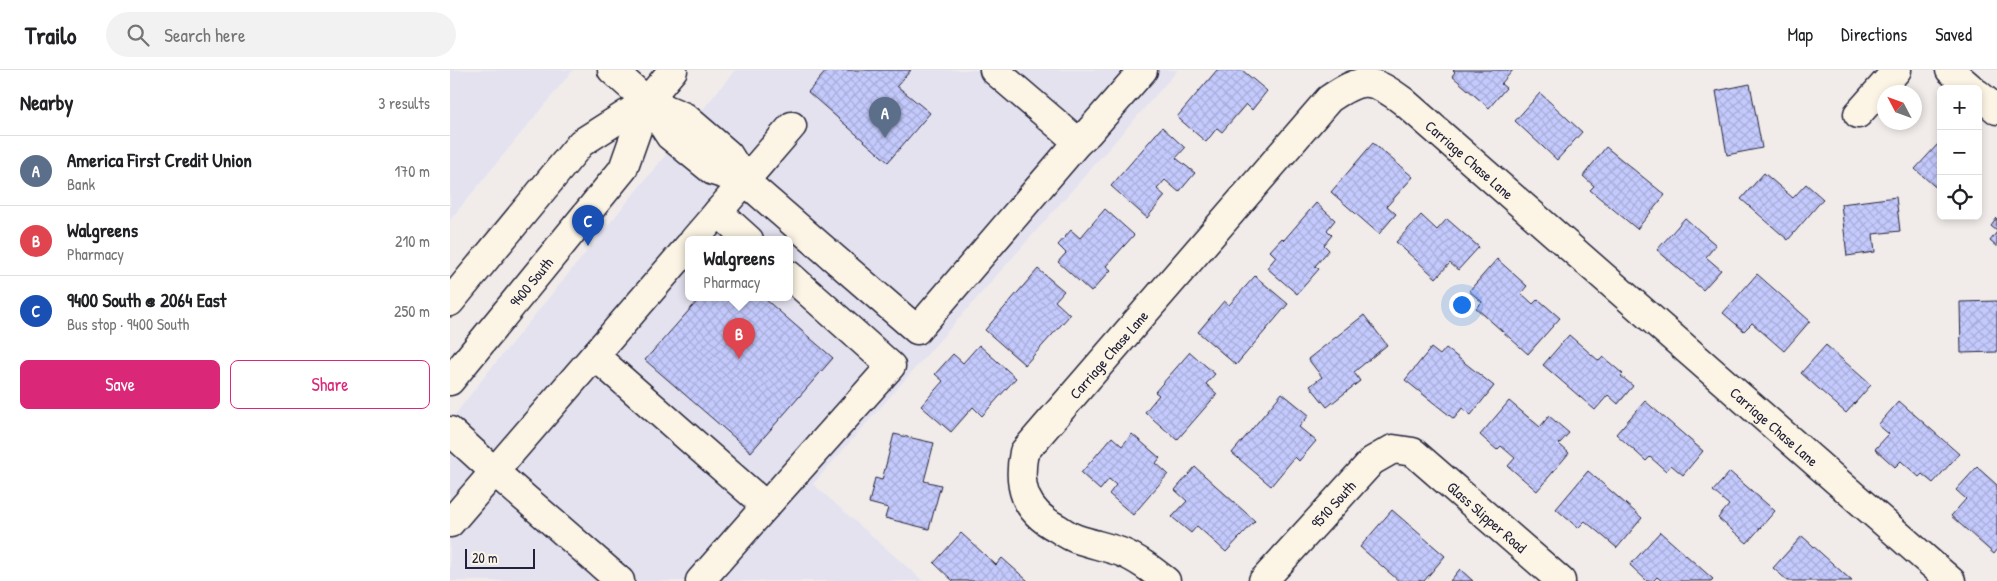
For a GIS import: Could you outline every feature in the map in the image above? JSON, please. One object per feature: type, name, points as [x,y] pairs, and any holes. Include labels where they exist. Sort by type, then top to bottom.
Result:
[{"type":"street","points":[[612,70],[647,101],[685,117],[728,154],[745,181],[917,330],[1078,142],[1143,70]]},
{"type":"street","name":"9400 South","points":[[450,302],[581,143],[647,101],[673,70]]},
{"type":"street","points":[[994,70],[1078,142]]},
{"type":"street","points":[[1858,114],[1897,70]]},
{"type":"street","points":[[1950,70],[1967,85]]},
{"type":"street","name":"Carriage Chase Lane","points":[[1166,581],[1144,564],[1122,552],[1075,538],[1052,526],[1033,512],[1023,491],[1020,470],[1024,452],[1329,99],[1348,86],[1367,82],[1386,88],[1403,101],[1951,581]]},
{"type":"street","points":[[1982,97],[1997,110]]},
{"type":"street","name":"9400 South","points":[[450,381],[623,169],[647,101]]},
{"type":"street","points":[[697,236],[792,126]]},
{"type":"street","points":[[718,212],[745,236]]},
{"type":"street","points":[[450,523],[685,251]]},
{"type":"street","points":[[700,581],[891,366],[793,279]]},
{"type":"street","points":[[595,356],[766,506]]},
{"type":"street","points":[[450,430],[495,472],[620,581]]},
{"type":"street","name":"9510 South","points":[[1263,581],[1372,461],[1393,449],[1413,452]]},
{"type":"street","name":"Glass Slipper Road","points":[[1413,452],[1561,581]]},
{"type":"shaded area","points":[[450,70],[573,70],[450,220]]},
{"type":"shaded area","points":[[735,70],[1178,70],[813,484],[923,581],[450,581],[450,421]]},
{"type":"building","points":[[827,70],[911,70],[897,86],[930,113],[888,162],[808,92]]},
{"type":"building","points":[[1217,70],[1242,70],[1267,91],[1252,110],[1246,104],[1222,132],[1217,128],[1206,142],[1177,117]]},
{"type":"building","points":[[1453,70],[1513,70],[1501,84],[1506,88],[1489,108],[1452,76],[1455,72]]},
{"type":"building","points":[[1750,84],[1762,148],[1727,155],[1716,91]]},
{"type":"building","points":[[1540,93],[1582,132],[1557,160],[1515,121]]},
{"type":"building","points":[[1162,127],[1185,148],[1176,158],[1195,173],[1179,192],[1165,180],[1157,189],[1165,196],[1147,218],[1111,186]]},
{"type":"building","points":[[1373,143],[1413,177],[1387,206],[1396,214],[1379,234],[1331,192]]},
{"type":"building","points":[[1937,145],[1937,188],[1915,169]]},
{"type":"building","points":[[1606,147],[1665,195],[1637,229],[1590,190],[1594,186],[1583,176]]},
{"type":"building","points":[[1764,173],[1793,198],[1806,184],[1823,199],[1788,240],[1741,199]]},
{"type":"building","points":[[1896,197],[1900,231],[1873,234],[1875,252],[1847,256],[1841,204]]},
{"type":"building","points":[[1316,203],[1335,220],[1327,230],[1332,235],[1324,245],[1329,250],[1315,266],[1319,269],[1297,294],[1267,268],[1276,257],[1270,251],[1282,238],[1284,240]]},
{"type":"building","points":[[1105,209],[1134,235],[1106,266],[1111,270],[1091,292],[1058,262],[1066,253],[1058,245],[1071,230],[1080,238]]},
{"type":"building","points":[[1421,215],[1437,230],[1447,219],[1479,247],[1458,270],[1450,263],[1436,278],[1396,242]]},
{"type":"building","points":[[1685,218],[1716,245],[1706,257],[1721,270],[1703,290],[1657,250]]},
{"type":"building","points":[[1997,218],[1997,231],[1991,226]]},
{"type":"building","points":[[1997,232],[1997,247],[1990,241]]},
{"type":"building","points":[[1497,259],[1527,286],[1521,293],[1533,304],[1538,299],[1560,318],[1528,354],[1476,308],[1482,302],[1469,291]]},
{"type":"building","points":[[1038,269],[1064,291],[1055,301],[1070,315],[1025,365],[985,330]]},
{"type":"building","points":[[1757,274],[1810,321],[1784,351],[1752,323],[1744,331],[1723,313]]},
{"type":"building","points":[[1255,276],[1288,304],[1236,365],[1198,332],[1224,301],[1229,305]]},
{"type":"building","points":[[697,301],[767,301],[833,358],[751,452],[645,360]]},
{"type":"building","points":[[1997,301],[1997,352],[1961,353],[1960,302]]},
{"type":"building","points":[[1364,315],[1387,345],[1354,372],[1360,381],[1327,407],[1310,386],[1322,377],[1308,359]]},
{"type":"building","points":[[1569,335],[1599,361],[1603,357],[1623,374],[1621,376],[1633,386],[1618,404],[1608,395],[1595,410],[1543,365]]},
{"type":"building","points":[[979,345],[1016,378],[982,416],[973,407],[951,432],[921,406],[943,381],[935,374],[953,354],[963,363]]},
{"type":"building","points":[[1826,345],[1871,385],[1846,413],[1801,373]]},
{"type":"building","points":[[1431,348],[1440,355],[1446,348],[1494,386],[1471,415],[1462,408],[1454,419],[1405,380]]},
{"type":"building","points":[[1190,352],[1215,374],[1206,384],[1217,394],[1177,440],[1145,412],[1159,395],[1155,392]]},
{"type":"building","points":[[1282,393],[1309,415],[1299,427],[1316,441],[1299,461],[1295,457],[1271,486],[1232,453]]},
{"type":"building","points":[[1509,401],[1540,427],[1549,416],[1569,433],[1559,444],[1569,453],[1537,491],[1508,466],[1515,458],[1501,446],[1497,450],[1480,435]]},
{"type":"building","points":[[1645,401],[1703,451],[1683,475],[1671,465],[1666,471],[1650,457],[1646,461],[1616,434]]},
{"type":"building","points":[[1899,401],[1959,454],[1933,483],[1922,474],[1919,477],[1901,461],[1895,467],[1875,449],[1889,434],[1878,425]]},
{"type":"building","points":[[894,434],[934,443],[924,481],[941,485],[929,529],[885,518],[888,508],[869,503],[875,478],[882,480]]},
{"type":"building","points":[[1132,434],[1160,458],[1156,463],[1168,474],[1133,515],[1109,494],[1116,485],[1109,479],[1100,490],[1081,473],[1112,437],[1122,446]]},
{"type":"building","points":[[1195,467],[1255,521],[1226,552],[1197,526],[1191,533],[1172,517],[1187,501],[1175,490]]},
{"type":"building","points":[[1977,467],[1997,485],[1997,550],[1994,554],[1951,516],[1966,499],[1956,490]]},
{"type":"building","points":[[1588,471],[1642,518],[1617,548],[1585,521],[1578,528],[1556,509]]},
{"type":"building","points":[[1730,472],[1775,511],[1747,543],[1718,518],[1729,505],[1713,491]]},
{"type":"building","points":[[1392,510],[1445,556],[1424,581],[1399,581],[1360,547]]},
{"type":"building","points":[[1660,532],[1713,579],[1711,581],[1662,581],[1657,577],[1653,581],[1647,581],[1630,565]]},
{"type":"building","points":[[961,533],[996,565],[1002,558],[1028,581],[953,581],[934,563]]},
{"type":"building","points":[[1802,536],[1852,581],[1788,581],[1773,568]]},
{"type":"building","points":[[1460,569],[1473,581],[1450,581]]},
{"type":"place","name":"America First Credit Union","points":[[885,138]]},
{"type":"place","name":"9400 South @ 2064 East","points":[[588,246]]},
{"type":"place","name":"Walgreens","points":[[739,359]]}]
